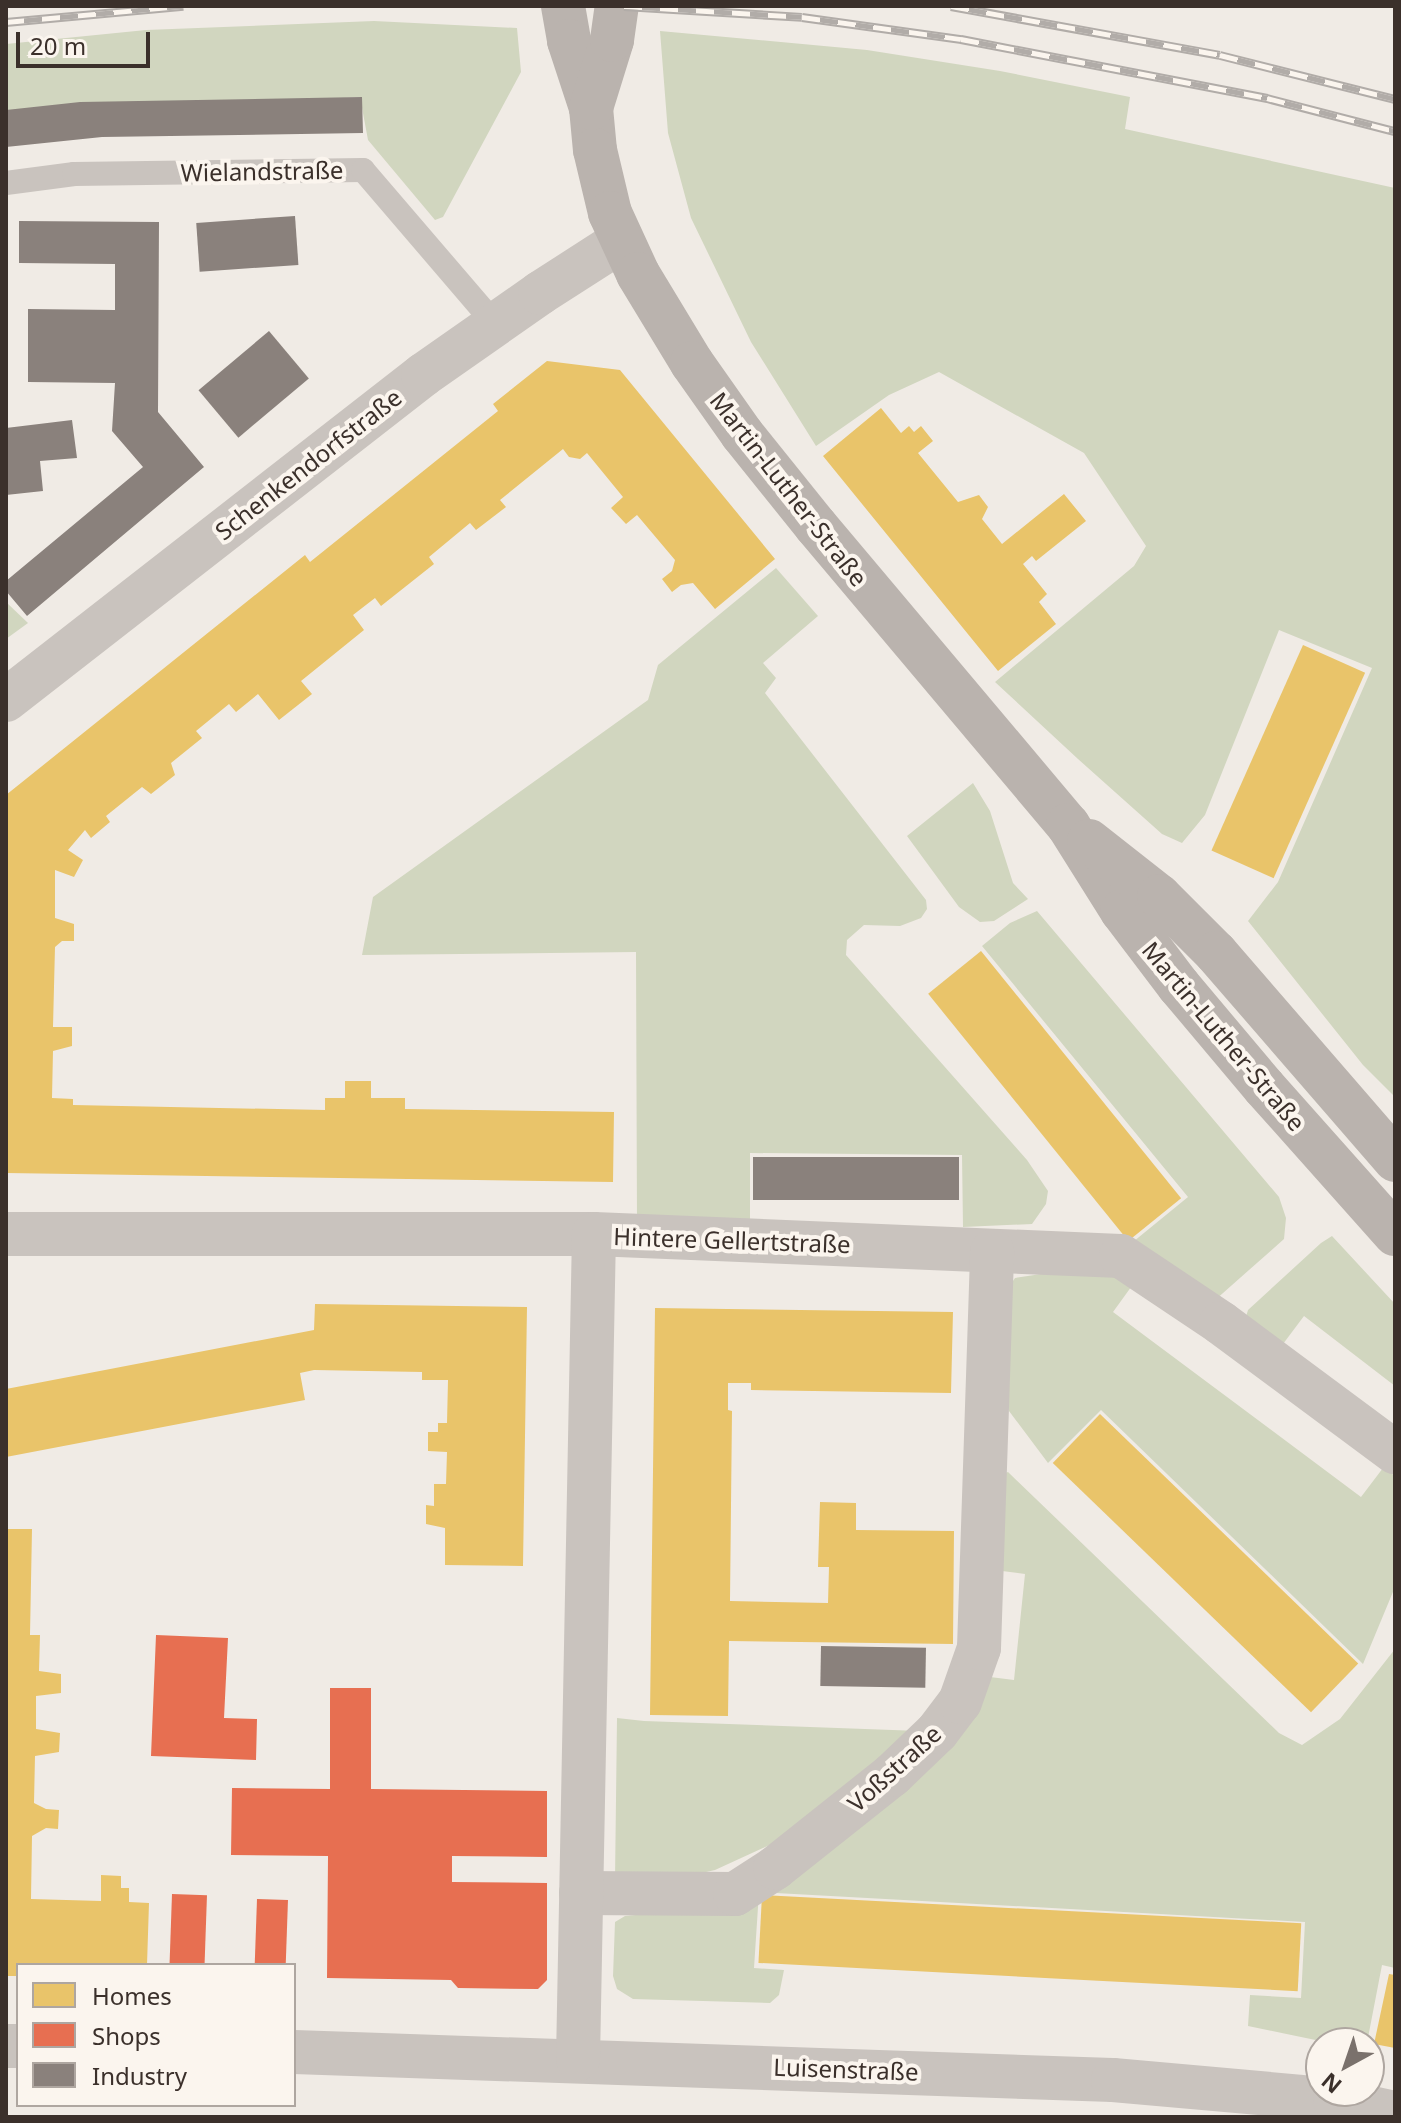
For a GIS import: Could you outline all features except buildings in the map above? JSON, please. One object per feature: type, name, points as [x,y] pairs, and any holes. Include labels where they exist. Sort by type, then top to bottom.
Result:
[{"type":"main road","name":"Martin-Luther-Straße","points":[[563,6],[569,41],[591,108],[602,184],[621,241],[662,317],[742,434],[1068,825],[1122,911],[1179,986],[1395,1234]]},
{"type":"main road","name":"Martin-Luther-Straße","points":[[591,108],[612,40],[617,6]]},
{"type":"main road","name":"Martin-Luther-Straße","points":[[1068,825],[1159,896],[1216,953],[1395,1160]]},
{"type":"street","name":"Schenkendorfstraße","points":[[6,700],[227,526],[495,324],[621,241]]},
{"type":"street","name":"Hintere Gellertstraße","points":[[6,1234],[594,1234],[1121,1256],[1221,1323],[1395,1452]]},
{"type":"street","points":[[578,2059],[594,1234]]},
{"type":"street","name":"Voßstraße","points":[[581,1893],[735,1894],[775,1868],[892,1775],[937,1732],[960,1702],[979,1648],[992,1251]]},
{"type":"street","name":"Luisenstraße","points":[[296,2052],[578,2059],[1113,2080],[1335,2100],[1395,2113]]},
{"type":"lane","name":"Wielandstraße","points":[[6,183],[74,174],[363,170],[495,324]]},
{"type":"green space","points":[[374,21],[517,28],[521,72],[443,217],[435,220],[368,140],[360,97],[6,118],[6,44],[146,30]]},
{"type":"green space","points":[[660,31],[867,50],[1000,71],[1130,97],[1125,129],[1395,188],[1395,1097],[1363,1065],[1248,921],[1278,882],[1372,668],[1279,630],[1205,815],[1182,843],[1162,834],[1078,759],[995,682],[1134,566],[1146,546],[1084,453],[939,372],[889,395],[816,446],[751,342],[691,218],[668,133]]},
{"type":"green space","points":[[776,568],[818,616],[763,663],[776,678],[765,693],[926,900],[927,909],[921,918],[900,926],[864,925],[847,940],[846,955],[1027,1160],[1048,1191],[1046,1204],[1032,1224],[963,1227],[962,1155],[750,1153],[750,1226],[637,1225],[636,952],[362,955],[373,897],[648,700],[658,665]]},
{"type":"green space","points":[[6,602],[28,623],[6,639]]},
{"type":"green space","points":[[973,783],[990,811],[1013,883],[1028,899],[994,921],[980,922],[959,907],[907,836]]},
{"type":"green space","points":[[1037,911],[1279,1197],[1286,1218],[1284,1239],[1214,1301],[1128,1246],[1188,1197],[982,946],[1010,923]]},
{"type":"green space","points":[[1332,1236],[1395,1304],[1395,1386],[1304,1316],[1283,1344],[1245,1320],[1248,1310]]},
{"type":"green space","points":[[1041,1274],[1113,1276],[1134,1283],[1113,1312],[1361,1497],[1383,1468],[1395,1476],[1395,1587],[1363,1664],[1101,1410],[1048,1463],[1009,1411],[1005,1392],[1007,1290],[1015,1278]]},
{"type":"green space","points":[[1008,1472],[1279,1733],[1302,1745],[1340,1719],[1395,1649],[1395,1968],[1382,1965],[1370,2027],[1305,2027],[1305,2038],[1248,2026],[1250,1995],[1301,1998],[1305,1922],[759,1892],[754,1968],[784,1970],[779,1995],[770,2003],[633,1999],[617,1989],[613,1976],[615,1922],[625,1916],[729,1906],[982,1676],[1014,1680],[1025,1574],[994,1570],[1003,1474]]},
{"type":"green space","points":[[617,1718],[920,1731],[776,1842],[715,1870],[666,1881],[615,1880]]},
{"type":"railway","points":[[6,22],[183,6]]},
{"type":"railway","points":[[624,6],[802,17],[961,39],[1267,98],[1395,131]]},
{"type":"railway","points":[[951,6],[1220,55],[1395,99]]}]
